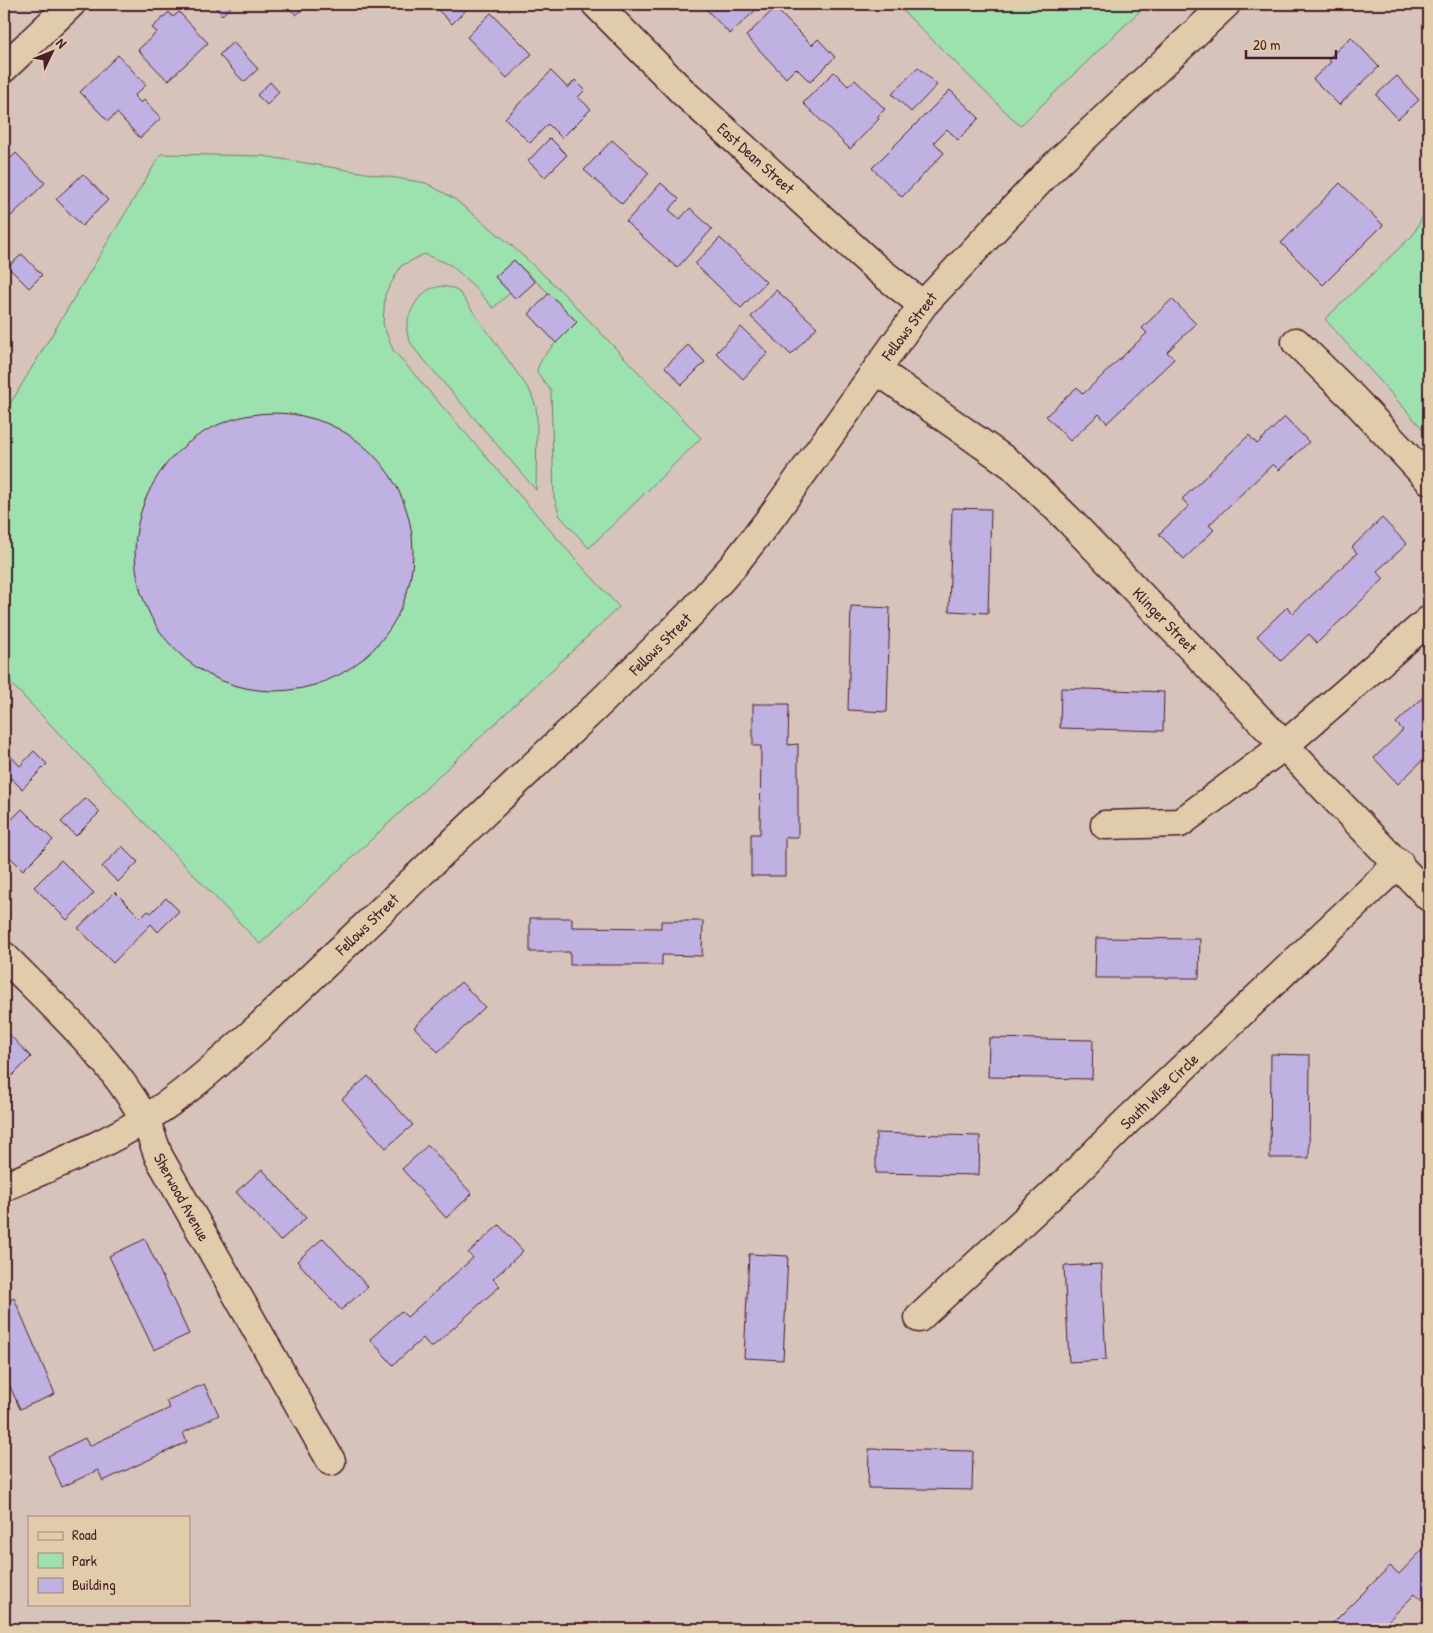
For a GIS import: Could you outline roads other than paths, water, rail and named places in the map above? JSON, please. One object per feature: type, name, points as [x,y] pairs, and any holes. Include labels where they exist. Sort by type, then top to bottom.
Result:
[{"type":"street","points":[[4,68],[71,4]]},
{"type":"street","name":"East Dean Street","points":[[596,4],[699,106],[877,269],[923,305]]},
{"type":"street","name":"Fellows Street","points":[[4,1187],[93,1147],[145,1120],[217,1065],[603,700],[693,611],[733,566],[772,516],[923,305],[1050,170],[1226,4]]},
{"type":"street","points":[[1296,342],[1429,480]]},
{"type":"street","name":"Klinger Street","points":[[877,370],[1012,466],[1067,518],[1399,863],[1429,897]]},
{"type":"street","points":[[1105,825],[1180,823],[1284,745],[1429,620]]},
{"type":"street","name":"South Wise Circle","points":[[919,1318],[1068,1180],[1127,1121],[1399,863]]},
{"type":"street","name":"Sherwood Avenue","points":[[4,956],[83,1036],[121,1080],[145,1120],[158,1157],[330,1461]]}]
